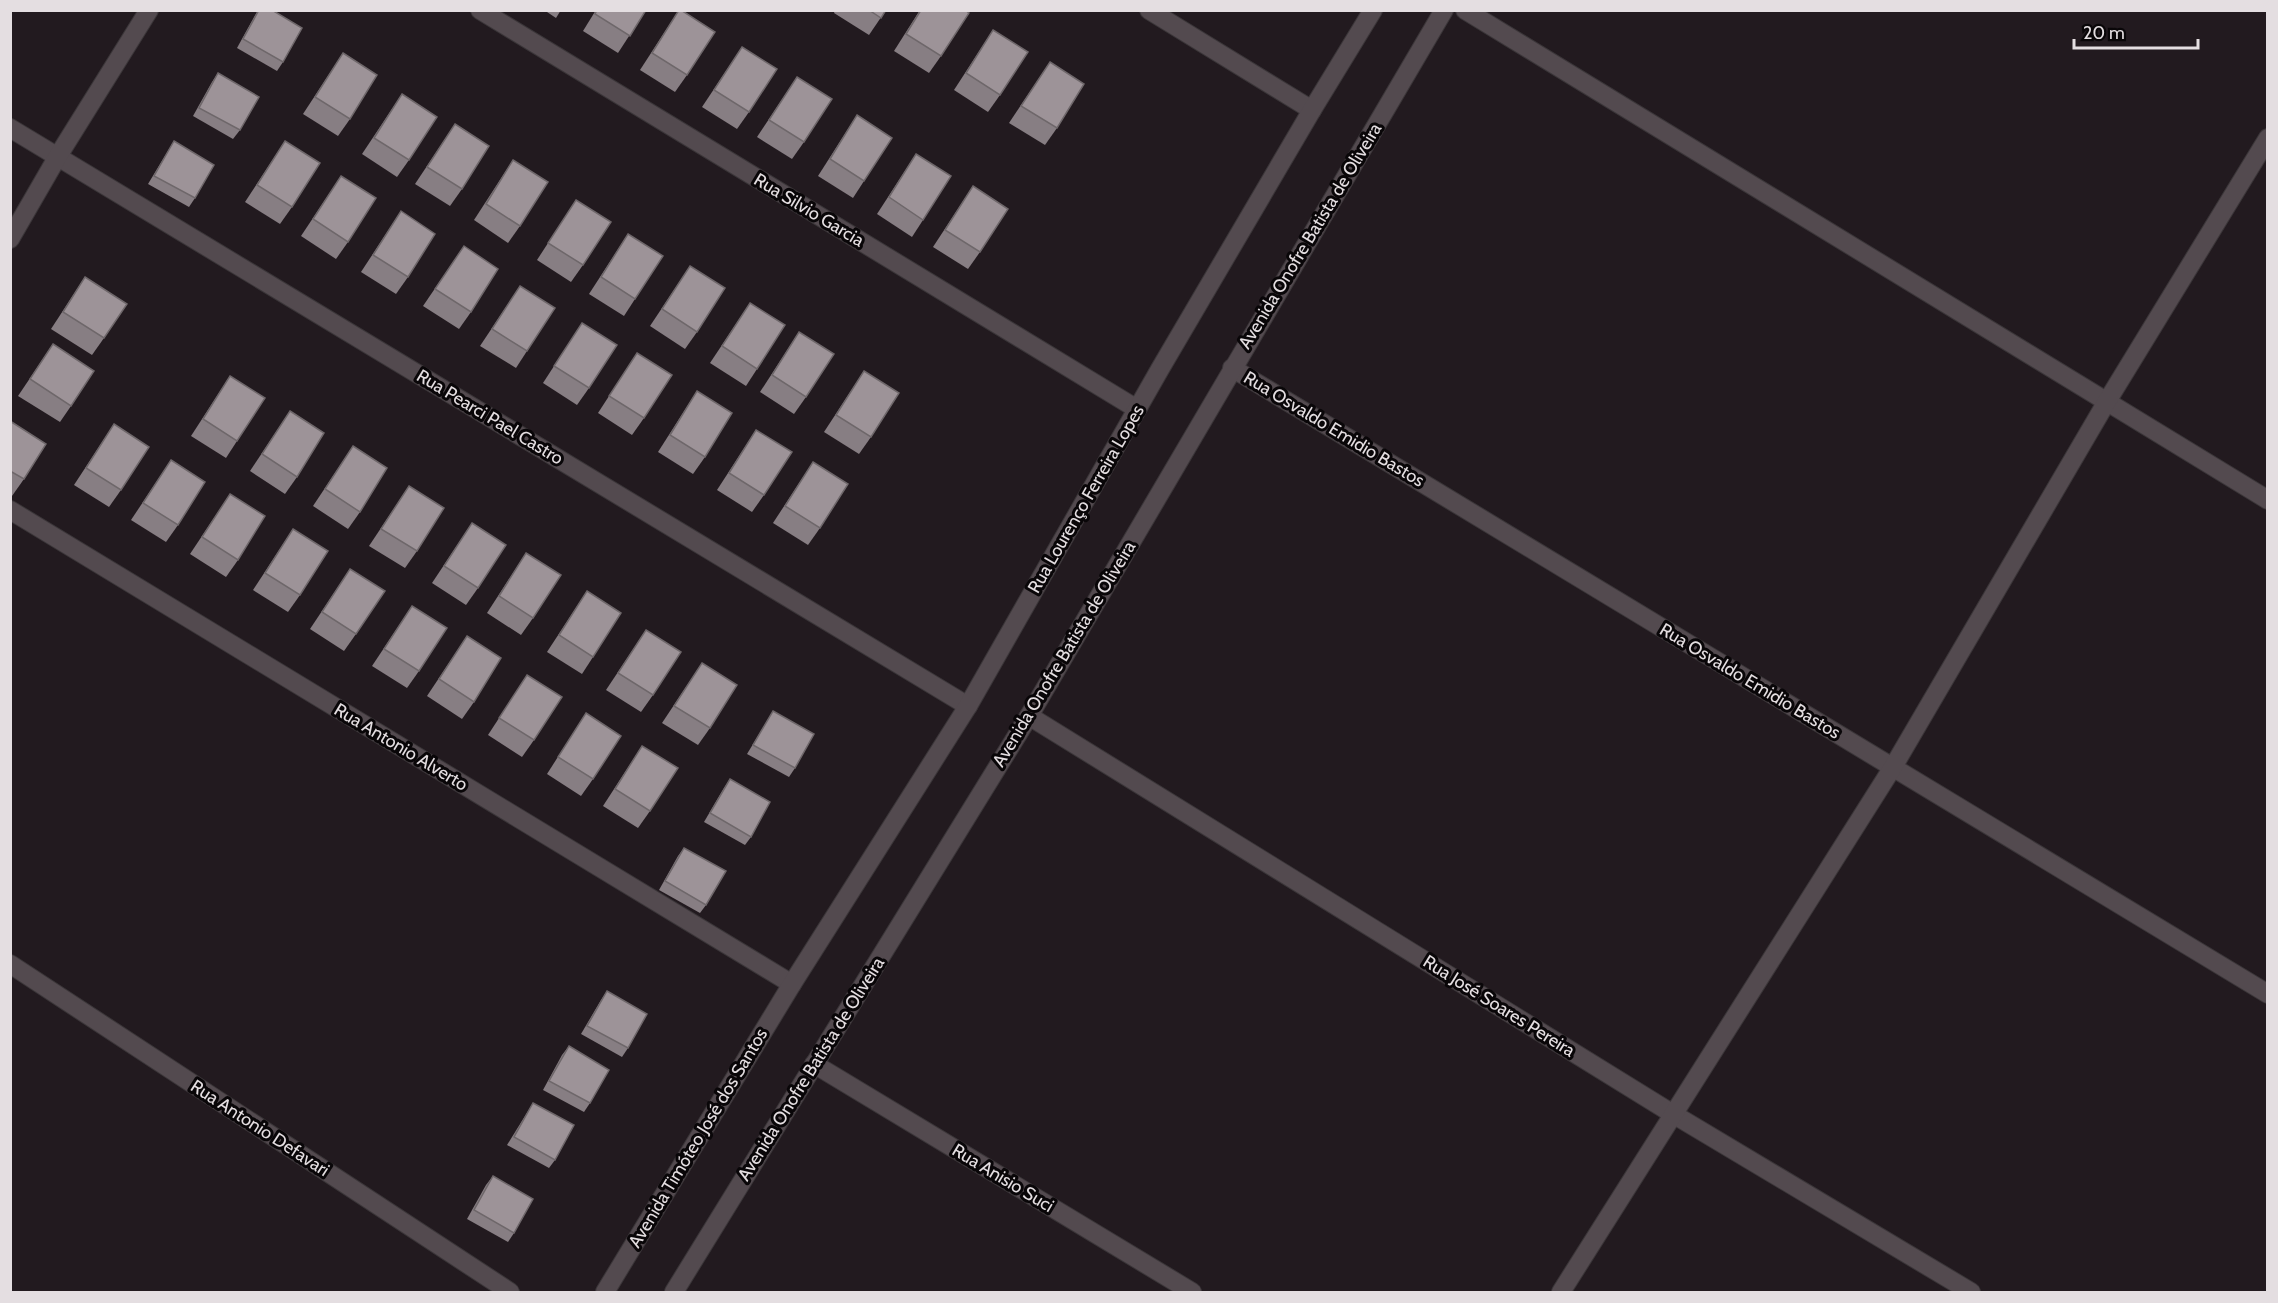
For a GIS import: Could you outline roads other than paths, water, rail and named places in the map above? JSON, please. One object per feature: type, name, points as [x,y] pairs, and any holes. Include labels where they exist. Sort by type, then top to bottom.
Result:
[{"type":"street","points":[[10,239],[58,156],[149,10]]},
{"type":"street","name":"Rua Silvio Garcia","points":[[480,10],[1137,409]]},
{"type":"street","points":[[1149,10],[1312,110]]},
{"type":"street","name":"Rua Lourenço Ferreira Lopes","points":[[792,984],[968,706],[1137,409],[1373,10]]},
{"type":"street","name":"Avenida Onofre Batista de Oliveira","points":[[674,1293],[1029,716],[1444,10]]},
{"type":"street","points":[[1465,10],[2268,500]]},
{"type":"street","name":"Rua Pearci Pael Castro","points":[[10,128],[968,706]]},
{"type":"street","points":[[1561,1293],[1893,767],[2106,403],[2268,138]]},
{"type":"street","name":"Rua Osvaldo Emidio Bastos","points":[[1232,368],[2268,994]]},
{"type":"street","name":"Rua Antonio Alverto","points":[[10,510],[792,984]]},
{"type":"street","name":"Rua José Soares Pereira","points":[[1029,716],[1673,1114],[1971,1293]]},
{"type":"street","name":"Rua Antonio Defavari","points":[[10,964],[510,1293]]},
{"type":"street","name":"Avenida Timóteo José dos Santos","points":[[605,1293],[792,984]]},
{"type":"street","name":"Rua Anisio Suci","points":[[814,1064],[1192,1293]]}]
